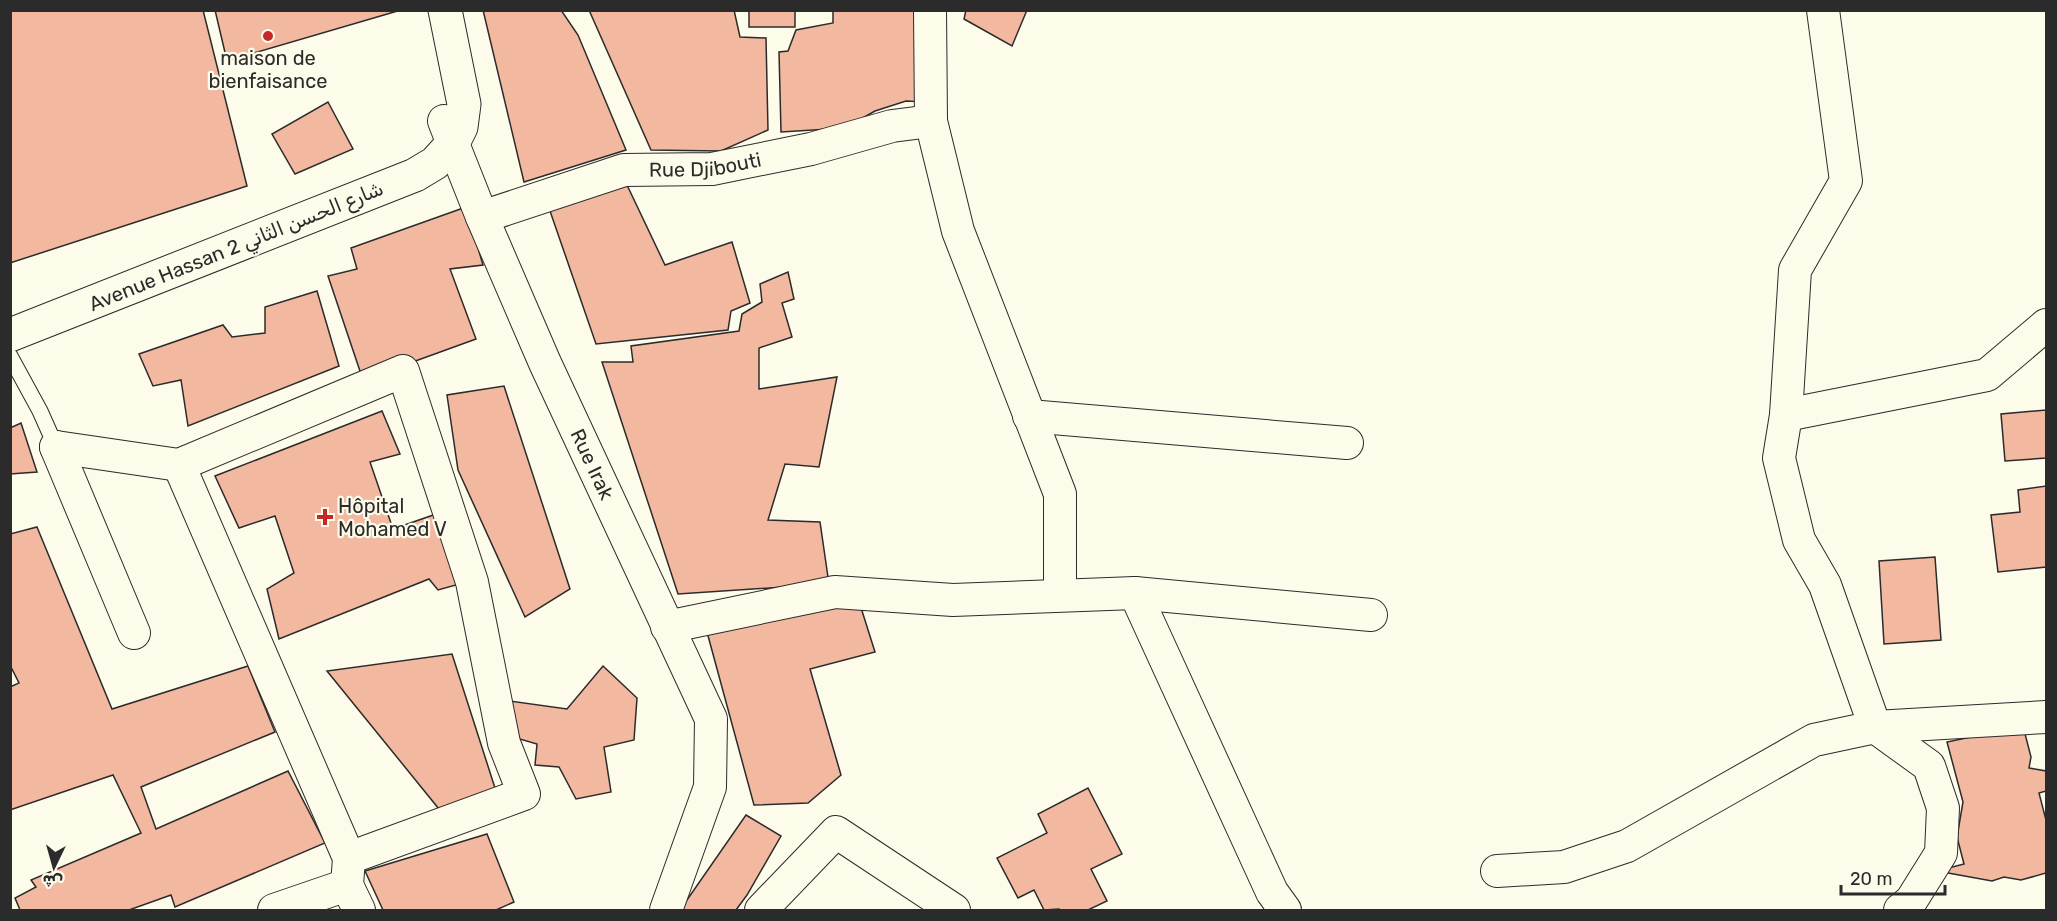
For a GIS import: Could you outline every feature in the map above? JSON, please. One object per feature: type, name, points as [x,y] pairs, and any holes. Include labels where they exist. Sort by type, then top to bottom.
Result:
[{"type":"street","name":"Rue Irak","points":[[430,10],[447,91],[448,132],[545,363],[711,719],[710,788],[666,910]]},
{"type":"street","points":[[445,10],[464,104],[461,127],[448,132]]},
{"type":"street","points":[[930,10],[931,121],[958,231],[1060,494],[1060,595]]},
{"type":"street","points":[[1823,10],[1846,181],[1795,270],[1786,415],[1779,458],[1799,540],[1825,585],[1875,727],[1929,766],[1943,808],[1941,853],[1911,901],[1900,910]]},
{"type":"street","name":"Rue Djibouti","points":[[482,217],[624,170],[712,169],[811,148],[892,126],[931,121]]},
{"type":"street","name":"Avenue Hassan 2 شارع الحسن الثاني","points":[[10,315],[406,162],[422,153],[435,138],[448,132]]},
{"type":"street","name":"Avenue Hassan 2 شارع الحسن الثاني","points":[[10,335],[415,175],[435,164],[448,132]]},
{"type":"street","points":[[1786,415],[1987,375],[2046,325]]},
{"type":"street","points":[[56,447],[179,465],[403,371],[472,582],[504,743],[524,794],[352,885],[274,910]]},
{"type":"street","points":[[1029,416],[1347,443]]},
{"type":"street","points":[[56,447],[134,633]]},
{"type":"street","points":[[179,465],[352,885]]},
{"type":"street","points":[[667,627],[835,592],[953,600],[1135,593],[1371,615]]},
{"type":"street","points":[[1135,593],[1272,892],[1285,910]]},
{"type":"street","points":[[1497,871],[1564,867],[1627,846],[1814,740],[1875,727],[2046,717]]},
{"type":"street","points":[[762,910],[836,832],[954,910]]},
{"type":"lane","points":[[10,356],[40,411],[56,447]]},
{"type":"building","points":[[10,10],[203,10],[247,186],[10,263]]},
{"type":"building","name":"maison de bienfaisance","points":[[215,10],[401,10],[227,61]]},
{"type":"building","points":[[483,10],[561,10],[578,35],[626,150],[524,182]]},
{"type":"building","points":[[589,10],[734,10],[740,37],[766,38],[768,130],[721,151],[651,150]]},
{"type":"building","points":[[749,10],[795,10],[795,27],[749,27]]},
{"type":"building","points":[[833,10],[922,10],[925,102],[906,101],[875,111],[845,128],[781,132],[779,52],[788,51],[796,30],[833,23]]},
{"type":"building","points":[[966,10],[1027,10],[1012,46],[964,19]]},
{"type":"building","points":[[328,102],[353,149],[295,174],[272,134]]},
{"type":"building","points":[[627,185],[665,265],[732,242],[750,303],[731,311],[728,330],[596,344],[550,211]]},
{"type":"building","points":[[466,207],[483,265],[450,269],[476,339],[363,380],[328,276],[357,269],[351,248]]},
{"type":"building","points":[[788,272],[794,299],[782,303],[792,337],[759,348],[759,389],[837,377],[819,467],[785,464],[768,520],[820,522],[829,584],[678,594],[602,362],[633,362],[631,346],[739,331],[742,314],[762,302],[760,284]]},
{"type":"building","points":[[317,291],[339,366],[188,426],[181,380],[153,386],[139,354],[223,325],[232,337],[265,333],[265,307]]},
{"type":"building","points":[[504,386],[570,589],[525,617],[458,470],[447,395]]},
{"type":"building","points":[[2046,410],[2046,458],[2005,461],[2001,414]]},
{"type":"building","name":"Hôpital Mohamed V","points":[[382,411],[400,454],[370,462],[393,529],[439,513],[463,583],[438,590],[429,579],[279,639],[267,589],[294,573],[275,516],[239,528],[215,476]]},
{"type":"building","points":[[21,423],[37,472],[10,474],[10,428]]},
{"type":"building","points":[[2046,486],[2046,567],[1998,572],[1991,515],[2020,512],[2018,490]]},
{"type":"building","points":[[37,527],[112,709],[248,666],[275,732],[141,787],[156,829],[288,771],[325,843],[175,907],[171,895],[129,910],[20,910],[15,898],[36,887],[31,880],[141,833],[113,775],[10,810],[10,687],[19,683],[10,665],[10,534]]},
{"type":"building","points":[[1935,557],[1941,640],[1884,644],[1879,561]]},
{"type":"building","points":[[857,595],[875,652],[810,669],[841,775],[808,803],[754,805],[704,621]]},
{"type":"building","points":[[452,654],[495,788],[439,809],[327,671]]},
{"type":"building","points":[[603,666],[637,698],[634,740],[604,747],[611,792],[576,799],[559,767],[535,765],[537,744],[506,735],[510,701],[567,709]]},
{"type":"building","points":[[2023,726],[2031,757],[2029,768],[2046,771],[2046,791],[2039,793],[2046,820],[2046,873],[2021,880],[2004,877],[1992,881],[1937,871],[1964,864],[1957,837],[1963,802],[1947,742]]},
{"type":"building","points":[[1088,788],[1122,854],[1091,869],[1107,901],[1088,910],[1044,910],[1034,890],[1018,898],[997,858],[1047,833],[1038,814]]},
{"type":"building","points":[[746,815],[781,836],[747,895],[736,910],[680,910]]},
{"type":"building","points":[[487,834],[514,902],[496,910],[383,910],[365,871]]},
{"type":"place","name":"maison de bienfaisance","points":[[268,36]]},
{"type":"place","name":"Hôpital Mohamed V","points":[[325,517]]}]
